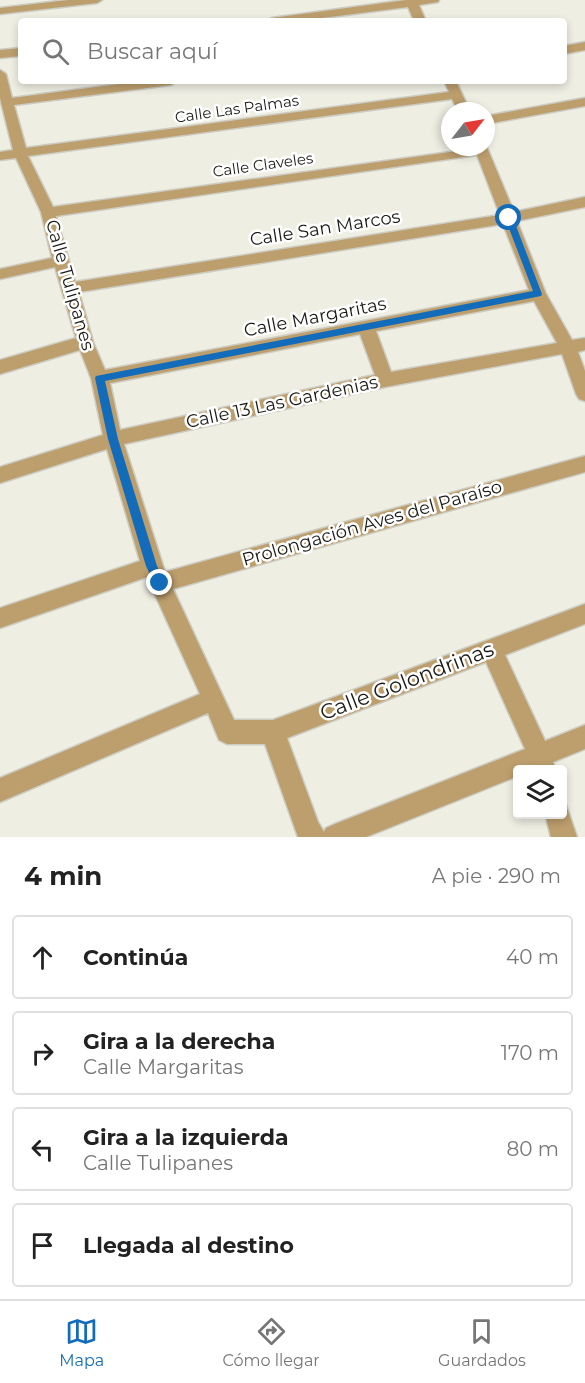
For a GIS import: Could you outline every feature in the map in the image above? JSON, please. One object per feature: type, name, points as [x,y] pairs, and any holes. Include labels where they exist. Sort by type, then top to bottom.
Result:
[{"type":"street","points":[[0,11],[97,0]]},
{"type":"street","points":[[294,18],[434,0]]},
{"type":"street","points":[[412,2],[419,18]]},
{"type":"street","points":[[567,49],[585,46]]},
{"type":"street","points":[[0,54],[18,52]]},
{"type":"street","name":"Calle Tulipanes","points":[[0,74],[21,155],[48,212],[60,261],[85,342],[100,378],[113,439],[156,575],[227,732]]},
{"type":"street","points":[[8,102],[148,84]]},
{"type":"street","points":[[452,84],[460,102]]},
{"type":"street","name":"Calle Las Palmas","points":[[0,156],[457,95]]},
{"type":"street","points":[[495,118],[585,102]]},
{"type":"street","name":"Calle Claveles","points":[[48,212],[441,154]]},
{"type":"street","points":[[485,156],[538,294],[576,346],[585,394]]},
{"type":"street","name":"Calle San Marcos","points":[[70,288],[509,218],[585,202]]},
{"type":"street","points":[[0,274],[60,261]]},
{"type":"street","name":"Calle Margaritas","points":[[100,378],[538,294]]},
{"type":"street","points":[[366,327],[385,380]]},
{"type":"street","points":[[0,367],[85,342]]},
{"type":"street","name":"Calle 13 Las Gardenias","points":[[0,475],[113,439],[385,380],[576,346]]},
{"type":"street","name":"Prolongación Aves del Paraíso","points":[[0,618],[156,575],[585,464]]},
{"type":"street","name":"Calle Golondrinas","points":[[227,732],[273,732],[585,614]]},
{"type":"street","points":[[491,649],[542,762]]},
{"type":"street","points":[[0,790],[214,699]]},
{"type":"street","points":[[273,732],[308,830],[314,837]]},
{"type":"street","points":[[335,837],[542,762],[585,736]]},
{"type":"street","points":[[559,819],[564,837]]},
{"type":"route","points":[[160,583],[152,566],[113,439],[100,378],[538,294],[509,218]]}]
